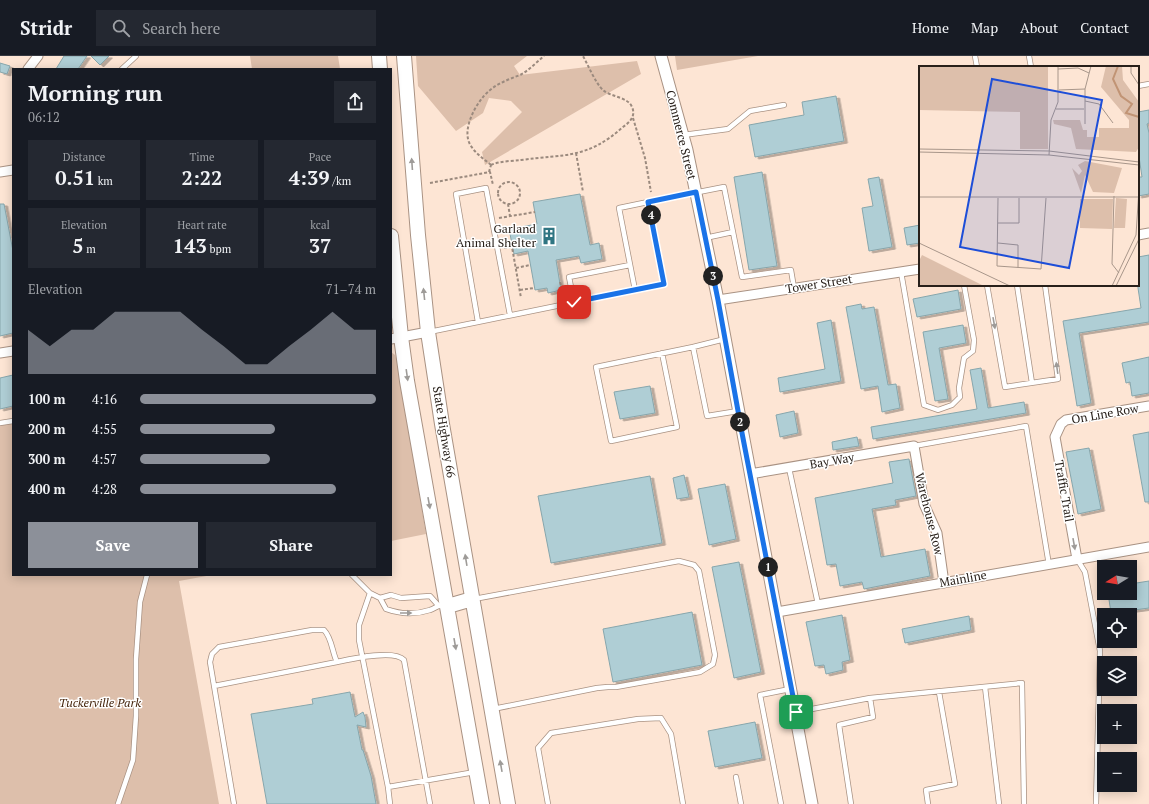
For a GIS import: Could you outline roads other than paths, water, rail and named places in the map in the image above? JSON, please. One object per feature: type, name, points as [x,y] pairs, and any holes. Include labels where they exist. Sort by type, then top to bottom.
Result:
[{"type":"main road","points":[[379,56],[380,68]]},
{"type":"main road","name":"State Highway 66","points":[[404,56],[428,332],[442,424],[508,804]]},
{"type":"main road","points":[[392,256],[396,338],[409,388],[443,606],[482,804]]},
{"type":"main road","points":[[443,606],[472,599]]},
{"type":"street","points":[[29,68],[38,56]]},
{"type":"street","name":"Commerce Street","points":[[661,56],[683,135],[718,300],[792,689],[812,804]]},
{"type":"street","points":[[0,172],[12,170]]},
{"type":"street","points":[[1139,235],[1149,233]]},
{"type":"street","name":"Tower Street","points":[[718,300],[919,269]]},
{"type":"street","points":[[396,338],[428,332]]},
{"type":"street","points":[[0,353],[12,351]]},
{"type":"street","name":"On Line Row","points":[[1061,424],[1066,420],[1149,406]]},
{"type":"street","name":"Traffic Trail","points":[[1061,424],[1055,438],[1077,559]]},
{"type":"street","name":"Bay Way","points":[[750,474],[914,446]]},
{"type":"street","name":"Warehouse Row","points":[[914,446],[924,504],[936,533],[944,583]]},
{"type":"street","name":"Mainline","points":[[777,612],[1149,547]]},
{"type":"lane","points":[[123,68],[136,56]]},
{"type":"lane","points":[[975,56],[977,66]]},
{"type":"lane","points":[[1029,56],[1031,66]]},
{"type":"lane","points":[[1139,86],[1149,84]]},
{"type":"lane","points":[[683,135],[728,129],[750,111],[784,105]]},
{"type":"lane","points":[[635,290],[619,208],[724,187],[742,277],[791,270],[794,288]]},
{"type":"lane","points":[[478,322],[456,194],[486,188],[510,315]]},
{"type":"lane","points":[[428,332],[664,284],[648,202]]},
{"type":"lane","points":[[705,238],[733,232]]},
{"type":"lane","points":[[574,302],[569,277],[630,265]]},
{"type":"lane","points":[[901,272],[924,404],[938,410],[952,405],[960,397],[959,388],[964,358],[973,351],[974,340],[964,286]]},
{"type":"lane","points":[[987,286],[1004,387],[1058,379],[1045,286]]},
{"type":"lane","points":[[1017,286],[1032,383]]},
{"type":"lane","points":[[662,353],[677,427],[611,441],[596,367],[725,339]]},
{"type":"lane","points":[[693,347],[707,416],[738,411]]},
{"type":"lane","points":[[0,423],[12,420]]},
{"type":"lane","points":[[914,446],[1026,426],[1049,565]]},
{"type":"lane","points":[[789,468],[818,604]]},
{"type":"lane","points":[[1077,559],[1085,572],[1100,651],[1096,804]]},
{"type":"lane","points":[[472,599],[679,560],[694,565],[699,571],[715,655],[713,664],[700,672],[616,688],[597,688],[491,709]]},
{"type":"lane","points":[[118,804],[133,760],[136,716],[136,659],[140,609],[147,576]]},
{"type":"lane","points":[[353,576],[370,593],[380,598],[386,609],[395,612],[408,614],[431,610],[443,606]]},
{"type":"lane","points":[[370,593],[359,625],[359,640],[390,804]]},
{"type":"lane","points":[[380,598],[391,595],[401,598],[430,596],[443,606]]},
{"type":"lane","points":[[234,804],[210,662],[212,654],[219,647],[312,630],[324,630],[328,634],[333,654],[337,662]]},
{"type":"lane","points":[[214,686],[362,657],[393,655],[401,657],[404,660],[430,804]]},
{"type":"lane","points":[[796,712],[870,698],[1022,684],[1024,804]]},
{"type":"lane","points":[[985,687],[999,804]]},
{"type":"lane","points":[[781,804],[760,695],[792,689]]},
{"type":"lane","points":[[928,804],[926,790],[955,784],[939,692]]},
{"type":"lane","points":[[851,804],[839,725],[873,717],[870,698]]},
{"type":"lane","points":[[548,804],[538,748],[551,734],[638,720],[661,718],[671,734],[683,804]]},
{"type":"lane","points":[[388,787],[476,771]]},
{"type":"lane","points":[[736,777],[741,804]]},
{"type":"place","name":"Garland Animal Shelter","points":[[549,236]]},
{"type":"park label","name":"Tuckerville Park","points":[[100,703]]}]
